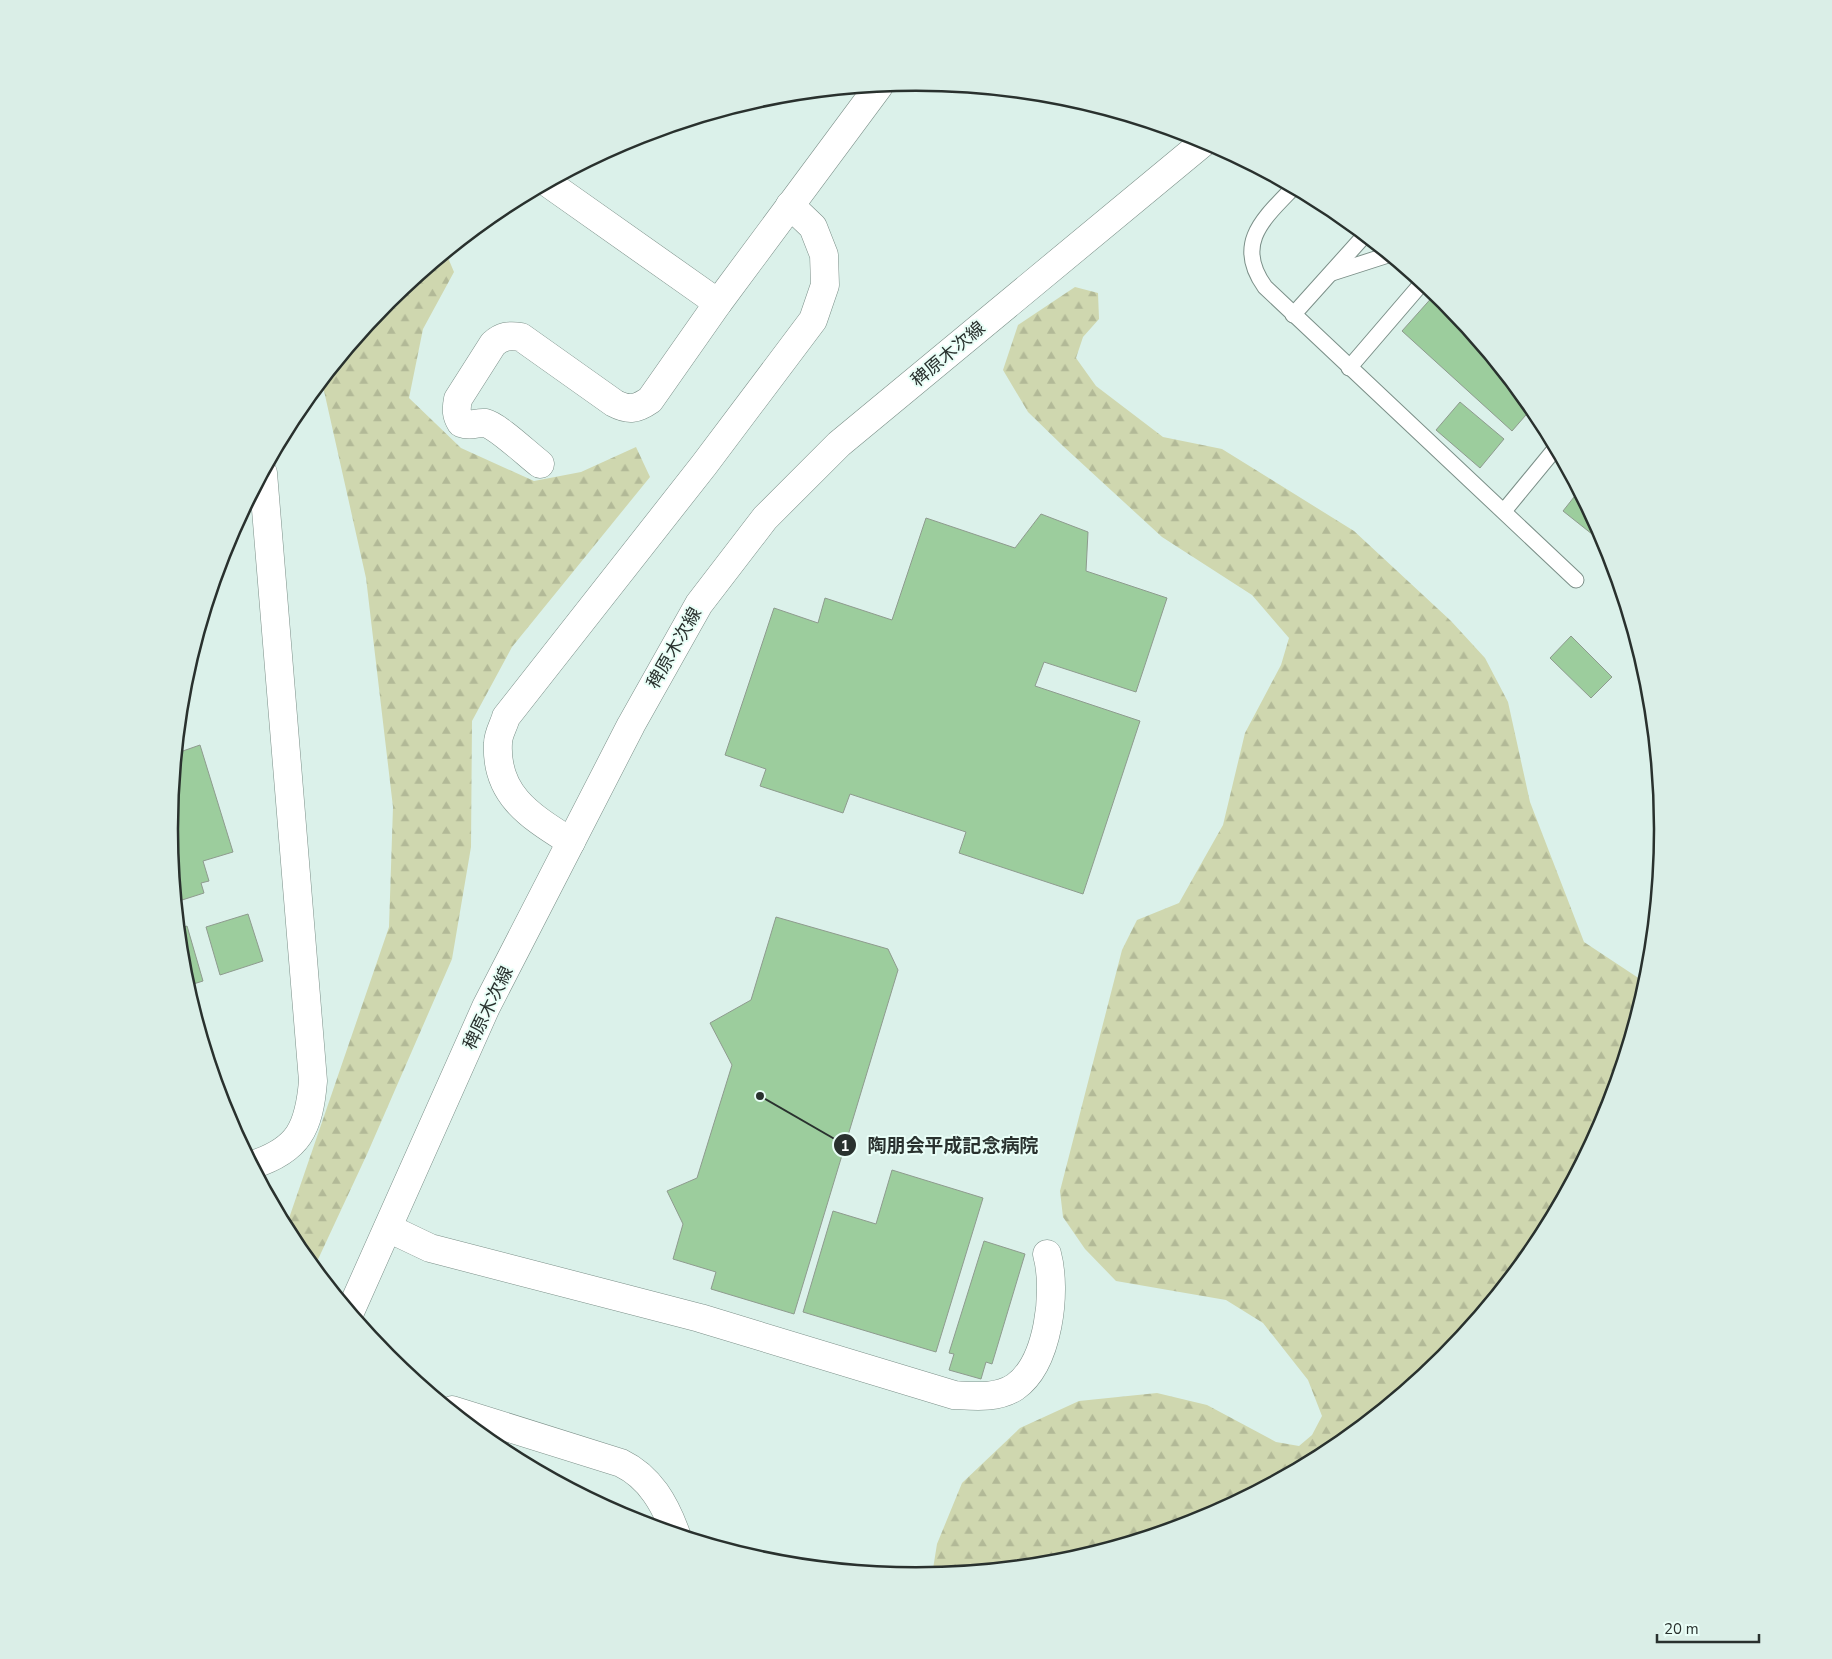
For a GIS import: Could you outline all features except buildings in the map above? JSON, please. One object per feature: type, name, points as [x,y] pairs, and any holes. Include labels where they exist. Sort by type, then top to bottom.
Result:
[{"type":"street","points":[[540,464],[494,426],[484,423],[469,426],[461,423],[457,416],[458,399],[493,344],[501,337],[512,335],[521,337],[623,408],[633,409],[650,400],[718,303],[874,93]]},
{"type":"street","name":"稗原木次線","points":[[353,1306],[486,1007],[631,725],[700,604],[764,518],[839,444],[1197,146]]},
{"type":"street","points":[[553,187],[718,303]]},
{"type":"street","points":[[571,842],[533,818],[510,794],[499,766],[498,741],[506,717],[704,465],[813,320],[825,285],[824,255],[813,227],[790,205]]},
{"type":"street","points":[[258,1163],[282,1152],[295,1141],[306,1123],[313,1081],[264,484]]},
{"type":"street","points":[[388,1228],[430,1248],[700,1318],[954,1395],[979,1397],[999,1394],[1014,1387],[1036,1361],[1045,1338],[1052,1294],[1052,1270],[1047,1254]]},
{"type":"street","points":[[466,1415],[621,1463],[634,1469],[648,1482],[662,1502],[673,1527]]},
{"type":"lane","points":[[1289,192],[1265,216],[1254,234],[1251,258],[1254,269],[1265,287],[1293,316],[1576,580]]},
{"type":"lane","points":[[1293,316],[1360,240]]},
{"type":"lane","points":[[1330,274],[1382,257]]},
{"type":"lane","points":[[1349,368],[1418,288]]},
{"type":"lane","points":[[1504,511],[1551,454]]},
{"type":"green space","points":[[448,259],[454,272],[423,329],[409,398],[461,448],[534,481],[581,472],[636,447],[650,477],[512,647],[472,721],[471,847],[452,959],[368,1152],[317,1261],[289,1219],[389,927],[393,807],[366,578],[324,389],[361,343],[394,307]]},
{"type":"green space","points":[[1075,287],[1098,293],[1099,319],[1083,337],[1076,358],[1096,386],[1163,437],[1222,449],[1354,531],[1451,621],[1485,658],[1508,702],[1530,802],[1584,942],[1639,978],[1629,1021],[1615,1067],[1598,1112],[1578,1156],[1555,1199],[1530,1240],[1502,1279],[1438,1352],[1403,1385],[1326,1443],[1285,1469],[1243,1492],[1199,1512],[1107,1543],[1060,1554],[1012,1561],[933,1567],[937,1544],[962,1483],[1020,1428],[1079,1401],[1157,1393],[1207,1405],[1276,1442],[1299,1446],[1312,1435],[1322,1416],[1308,1380],[1263,1323],[1226,1300],[1116,1281],[1085,1249],[1063,1217],[1060,1191],[1122,950],[1137,920],[1179,903],[1223,825],[1245,733],[1281,665],[1289,638],[1252,595],[1162,537],[1028,412],[1003,370],[1018,325]]},
{"type":"place","name":"陶朋会平成記念病院","points":[[760,1096]]}]
